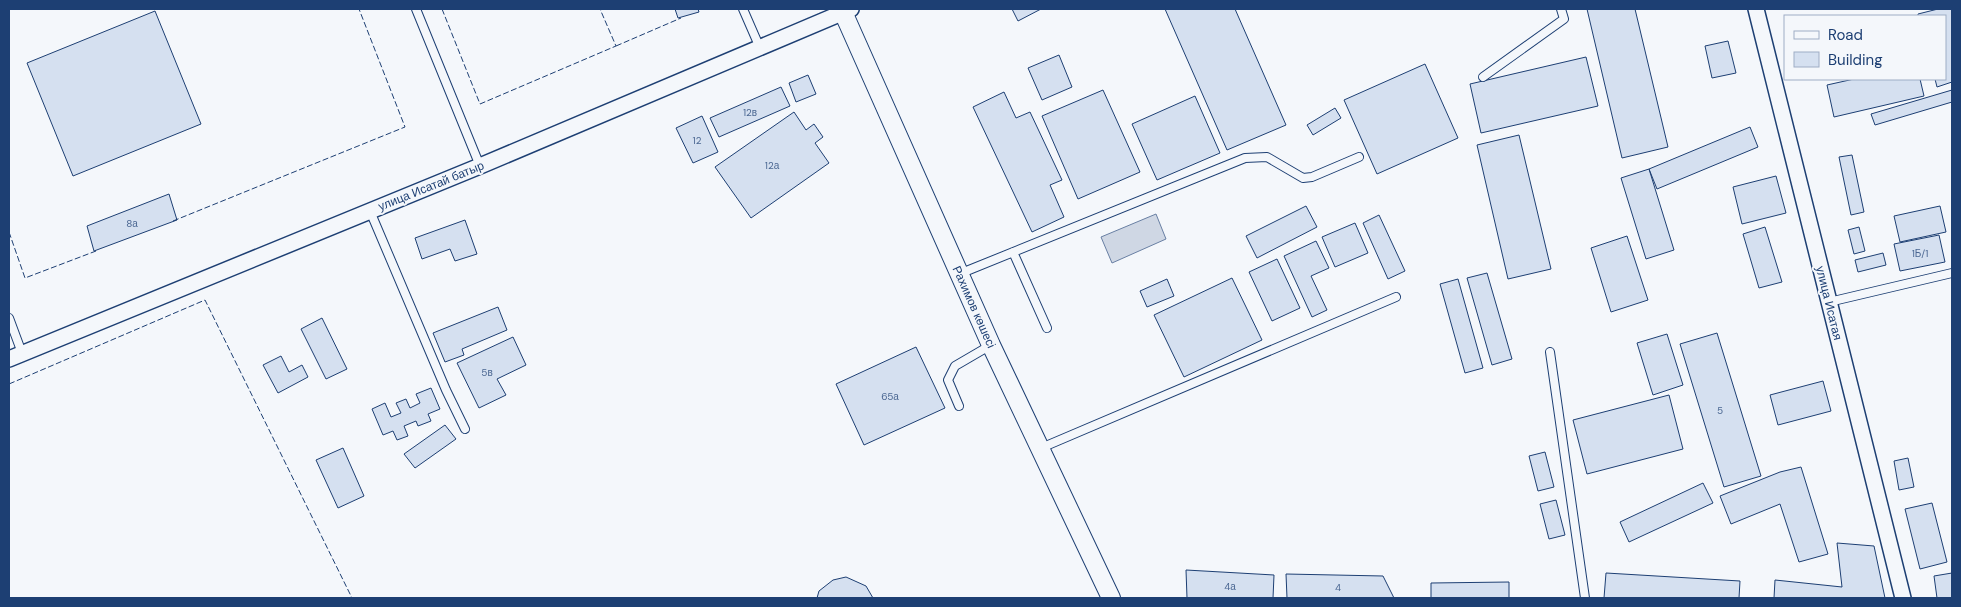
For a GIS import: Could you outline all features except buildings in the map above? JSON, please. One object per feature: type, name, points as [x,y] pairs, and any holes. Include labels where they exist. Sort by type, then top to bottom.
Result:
[{"type":"street","name":"улица Исатая","points":[[1756,9],[1902,598]]},
{"type":"street","name":"улица Исатай батыр","points":[[16,356],[480,166],[847,11]]},
{"type":"street","name":"Рахимов көшесі","points":[[847,11],[991,345],[1112,598]]},
{"type":"lane","points":[[416,9],[480,166]]},
{"type":"lane","points":[[743,9],[760,48]]},
{"type":"lane","points":[[1483,77],[1564,19],[1561,9]]},
{"type":"lane","points":[[960,274],[1245,158],[1267,157],[1303,178],[1312,177],[1359,157]]},
{"type":"lane","points":[[370,211],[446,390],[465,429]]},
{"type":"lane","points":[[1013,252],[1047,328]]},
{"type":"lane","points":[[1829,302],[1952,273]]},
{"type":"lane","points":[[1041,448],[1396,297]]},
{"type":"lane","points":[[9,318],[16,356]]},
{"type":"lane","points":[[959,406],[948,380],[955,366],[991,345]]},
{"type":"lane","points":[[1550,352],[1585,598]]},
{"type":"shaded area","points":[[1156,214],[1166,239],[1112,263],[1101,237]]},
{"type":"fence","points":[[173,221],[405,127],[359,9]]},
{"type":"fence","points":[[442,9],[480,104],[616,46],[600,9]]},
{"type":"fence","points":[[616,46],[681,18]]},
{"type":"fence","points":[[9,232],[25,278],[96,251]]},
{"type":"fence","points":[[9,384],[205,300],[352,598]]}]
